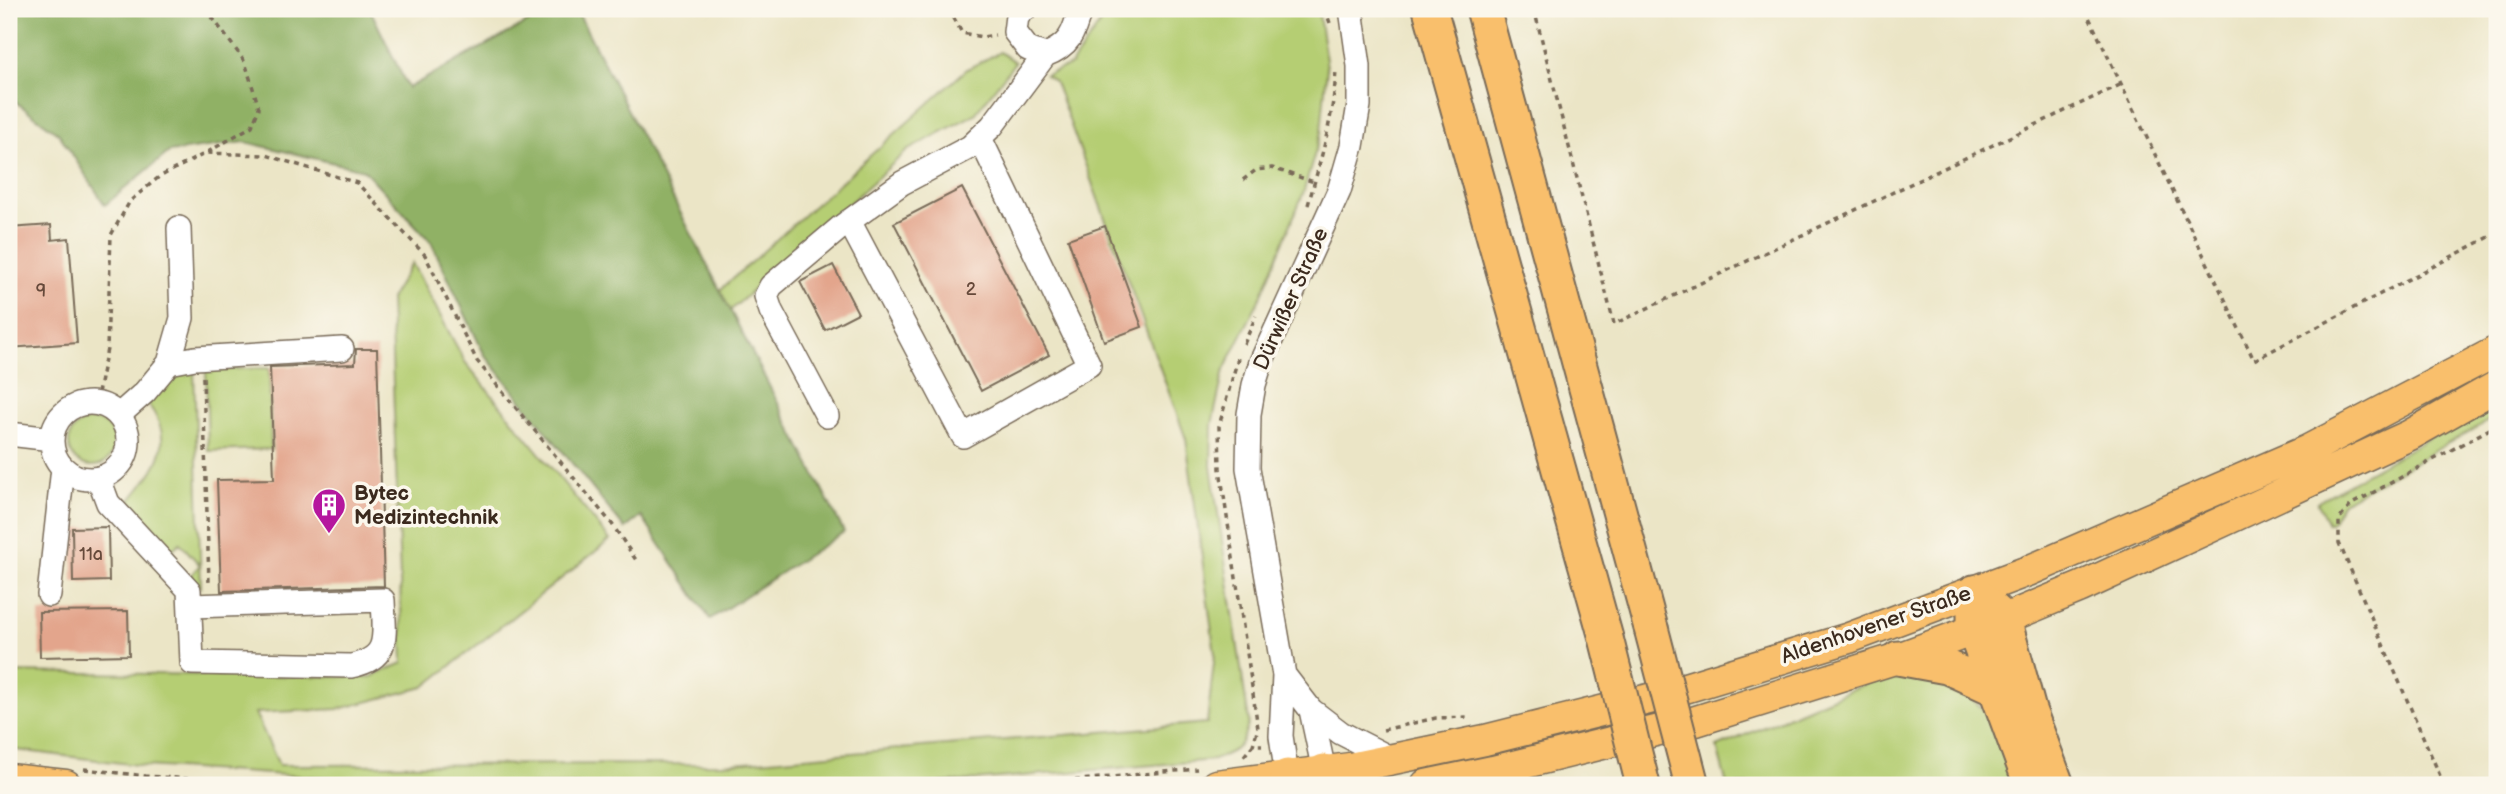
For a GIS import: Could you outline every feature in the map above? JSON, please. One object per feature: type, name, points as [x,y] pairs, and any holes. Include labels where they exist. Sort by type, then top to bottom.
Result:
[{"type":"highway","points":[[1430,9],[1606,638],[1643,785]]},
{"type":"highway","points":[[1483,9],[1692,785]]},
{"type":"highway","points":[[1974,592],[2029,710],[2057,785]]},
{"type":"highway","points":[[1989,624],[1995,688],[2031,785]]},
{"type":"highway","points":[[1898,658],[1947,667],[1995,688]]},
{"type":"main road","name":"Aldenhovener Straße","points":[[1210,777],[1286,769],[1325,778],[1649,699],[1849,638],[2028,571],[2306,451],[2497,351]]},
{"type":"main road","name":"Aldenhovener Straße","points":[[1426,785],[1696,721],[1898,658],[2094,581],[2410,435],[2497,386]]},
{"type":"main road","points":[[9,779],[72,777]]},
{"type":"street","points":[[1024,9],[1017,16],[1015,32],[1028,49],[1045,55]]},
{"type":"street","points":[[827,416],[771,311],[766,296],[771,286],[849,221],[902,183],[970,147],[992,126],[1045,55],[1061,49],[1075,26],[1080,9]]},
{"type":"street","name":"Dürwißer Straße","points":[[1286,769],[1284,675],[1248,468],[1250,414],[1261,362],[1339,191],[1352,146],[1359,105],[1359,66],[1351,9]]},
{"type":"street","points":[[849,221],[962,436],[1089,365],[980,138]]},
{"type":"street","points":[[119,415],[145,391],[169,363],[182,318],[179,228]]},
{"type":"street","points":[[169,363],[203,358],[342,349]]},
{"type":"street","points":[[83,403],[108,407],[119,415],[126,426],[129,439],[127,453],[121,465],[111,474],[86,480],[63,468],[57,460],[52,439],[61,416],[83,403]]},
{"type":"street","points":[[9,434],[52,439]]},
{"type":"street","points":[[49,595],[63,468]]},
{"type":"street","points":[[99,479],[108,503],[200,605],[192,663],[351,666],[367,663],[377,656],[384,644],[383,600],[200,605]]},
{"type":"street","name":"Dürwißer Straße","points":[[1284,675],[1311,710],[1341,733],[1394,760]]},
{"type":"street","name":"Dürwißer Straße","points":[[1311,710],[1325,778]]},
{"type":"path","points":[[96,403],[107,349],[111,234],[130,201],[159,177],[252,126],[259,108],[245,62],[206,9]]},
{"type":"path","points":[[949,9],[962,33],[982,37],[1015,32]]},
{"type":"path","points":[[1325,9],[1332,28]]},
{"type":"path","points":[[1534,9],[1614,324],[2122,84]]},
{"type":"path","points":[[2085,9],[2254,360],[2497,233]]},
{"type":"path","points":[[1310,198],[1335,99],[1336,66]]},
{"type":"path","points":[[206,153],[267,155],[357,183],[425,255],[477,361],[612,524],[638,563]]},
{"type":"path","points":[[1243,180],[1256,170],[1272,168],[1339,191]]},
{"type":"path","points":[[200,605],[203,358]]},
{"type":"path","points":[[2444,785],[2339,543],[2339,519],[2352,504],[2497,425]]},
{"type":"path","points":[[1341,733],[1349,722],[1383,730],[1436,718],[1473,716]]},
{"type":"path","points":[[1241,760],[1253,745],[1286,769]]},
{"type":"path","points":[[72,777],[145,776],[281,785]]},
{"type":"path","points":[[1025,785],[1210,777]]},
{"type":"green space","points":[[9,9],[370,9],[408,88],[545,13],[543,9],[576,9],[844,532],[710,619],[641,516],[625,529],[484,354],[431,242],[364,170],[245,142],[169,152],[105,205],[59,134],[9,97]]},
{"type":"green space","points":[[1118,9],[1318,9],[1327,67],[1321,132],[1303,194],[1262,294],[1224,370],[1212,424],[1211,466],[1249,722],[1244,738],[1234,750],[1214,760],[912,785],[440,785],[145,766],[9,749],[9,672],[371,677],[403,663],[390,299],[412,263],[465,362],[610,540],[424,687],[339,709],[255,713],[279,765],[722,764],[1207,723],[1215,654],[1186,439],[1055,82],[1045,75],[1071,65],[1107,14]]},
{"type":"green space","points":[[1000,52],[1015,62],[975,114],[908,150],[730,311],[719,291],[967,69]]},
{"type":"green space","points":[[269,368],[271,449],[208,451],[206,370]]},
{"type":"green space","points":[[187,371],[194,371],[201,587],[190,576],[200,565],[180,543],[168,553],[130,512],[135,506],[130,500],[155,466],[162,443],[162,431],[148,404],[167,382]]},
{"type":"green space","points":[[2497,399],[2497,416],[2343,502],[2333,521],[2328,524],[2317,502]]},
{"type":"green space","points":[[92,420],[108,427],[115,443],[108,459],[92,466],[76,459],[69,443],[76,427]]},
{"type":"green space","points":[[1901,675],[1951,688],[1982,708],[1998,733],[2016,785],[1727,785],[1717,747],[1869,682]]},
{"type":"building","points":[[962,188],[1049,355],[981,391],[894,223]]},
{"type":"building","points":[[51,225],[52,240],[69,238],[77,343],[9,348],[9,228]]},
{"type":"building","points":[[1105,226],[1142,327],[1104,341],[1068,239]]},
{"type":"building","points":[[833,265],[858,313],[825,330],[800,282]]},
{"type":"building","points":[[356,349],[377,349],[384,586],[221,591],[217,480],[274,479],[270,367],[355,364]]},
{"type":"building","points":[[108,527],[109,581],[73,582],[72,528]]},
{"type":"building","points":[[128,611],[129,655],[40,657],[39,612]]},
{"type":"place","name":"Bytec Medizintechnik","points":[[329,535]]}]
